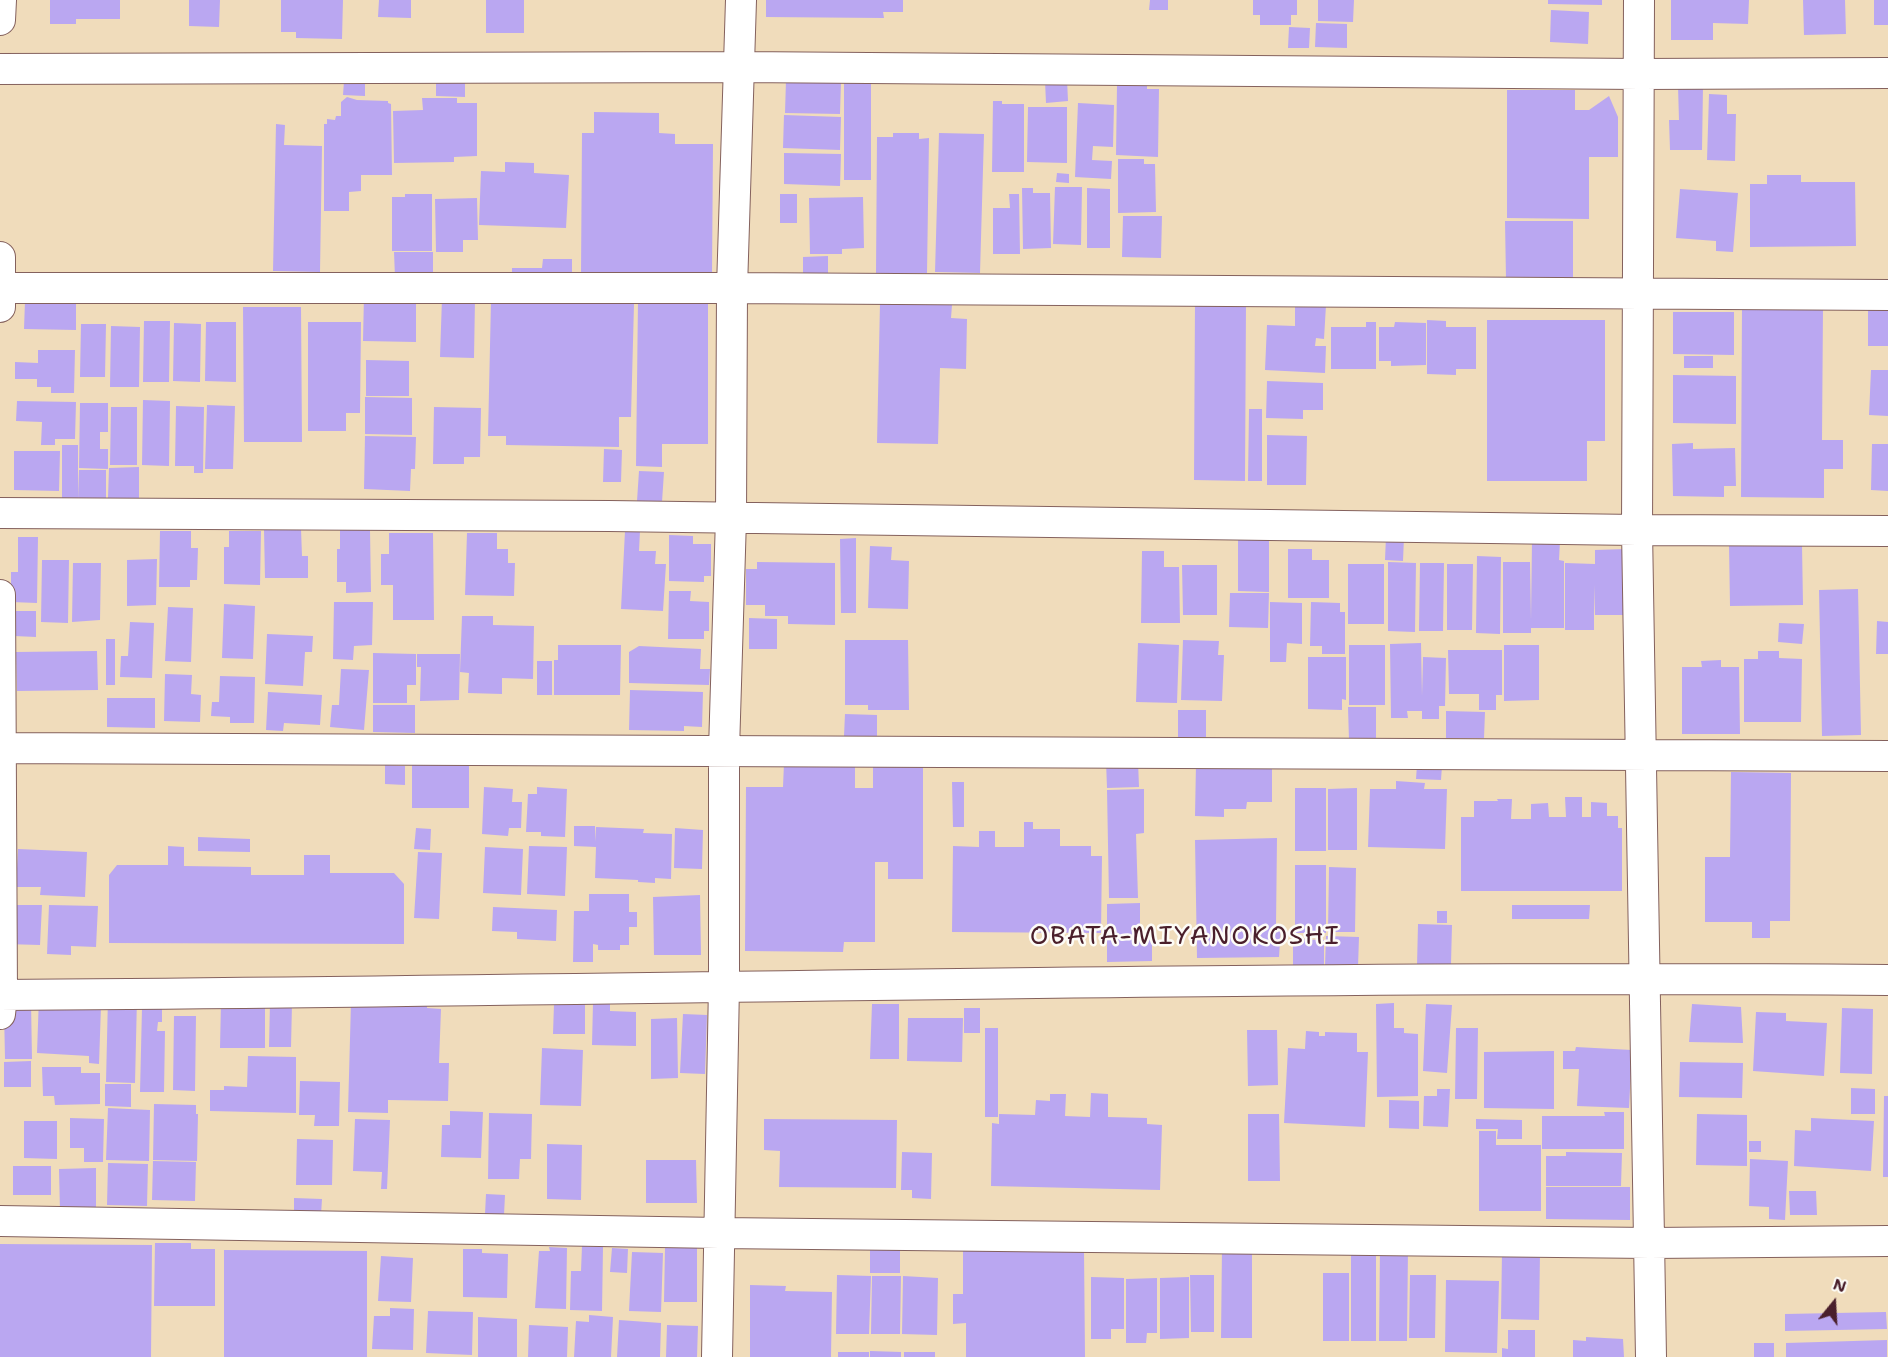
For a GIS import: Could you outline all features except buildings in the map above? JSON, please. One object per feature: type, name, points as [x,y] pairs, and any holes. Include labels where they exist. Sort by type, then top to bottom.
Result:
[{"type":"street","points":[[0,20],[1,0]]},
{"type":"street","points":[[717,1357],[724,986],[724,750],[731,518],[732,288],[741,0]]},
{"type":"street","points":[[1639,0],[1637,531],[1652,1357]]},
{"type":"street","points":[[0,69],[740,66],[1640,74],[1888,73]]},
{"type":"street","points":[[0,257],[0,307]]},
{"type":"street","points":[[0,288],[732,288],[1888,295]]},
{"type":"street","points":[[0,513],[609,516],[1637,531],[1888,531]]},
{"type":"street","points":[[0,595],[1,1002],[724,986],[1645,978],[1888,980]]},
{"type":"street","points":[[0,748],[1888,756]]},
{"type":"street","points":[[0,1221],[718,1233],[1650,1243],[1888,1241]]},
{"type":"district","name":"OBATA-MIYANOKOSHI","points":[[1185,937]]}]
